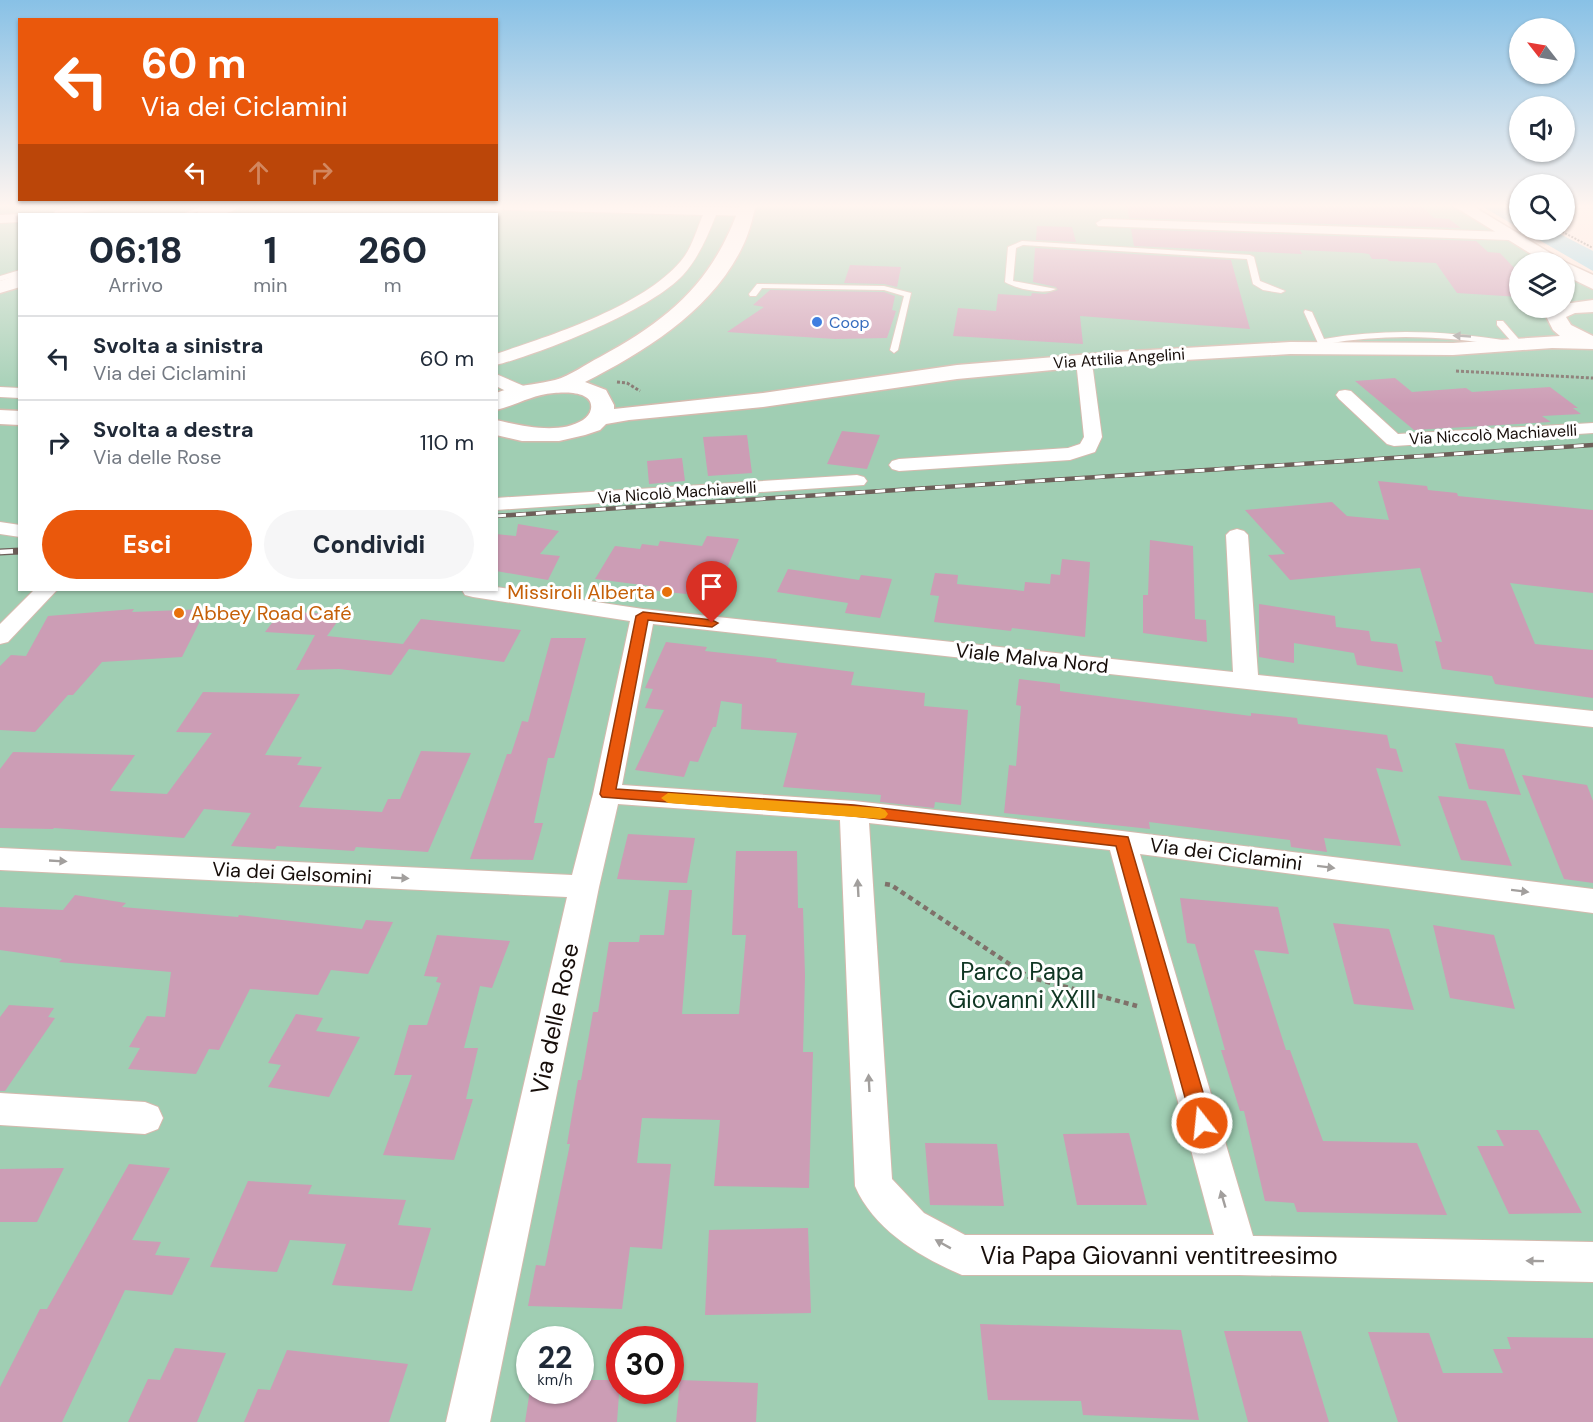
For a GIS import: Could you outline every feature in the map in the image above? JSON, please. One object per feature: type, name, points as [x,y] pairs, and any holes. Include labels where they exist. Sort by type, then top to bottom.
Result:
[{"type":"street","points":[[498,359],[550,341],[623,309],[671,279],[678,271]]},
{"type":"street","points":[[498,402],[520,391],[560,386],[618,358],[710,286],[719,271]]},
{"type":"street","points":[[1558,335],[1556,316],[1590,291],[1575,277]]},
{"type":"street","name":"Via Attilia Angelini","points":[[596,404],[629,413],[763,400],[957,372],[1080,361],[1322,345],[1453,349],[1520,346],[1558,335],[1593,343]]},
{"type":"street","points":[[498,428],[511,434],[542,436],[574,431],[596,404],[618,358]]},
{"type":"street","points":[[899,465],[1070,454],[1088,448],[1093,437],[1085,370],[1080,361]]},
{"type":"street","points":[[498,381],[520,391]]},
{"type":"street","points":[[560,386],[596,404]]},
{"type":"street","points":[[0,392],[18,393]]},
{"type":"street","name":"Via Niccolò Machiavelli","points":[[1345,395],[1394,440],[1593,428]]},
{"type":"street","points":[[0,417],[18,418]]},
{"type":"street","name":"Via Nicolò Machiavelli","points":[[498,504],[857,481]]},
{"type":"street","points":[[0,528],[18,531]]},
{"type":"street","points":[[1237,535],[1246,682]]},
{"type":"street","points":[[0,637],[45,591]]},
{"type":"street","name":"Viale Malva Nord","points":[[480,591],[643,616],[1593,719]]},
{"type":"street","name":"Via delle Rose","points":[[468,1422],[584,887],[608,794],[643,616]]},
{"type":"street","name":"Via dei Ciclamini","points":[[608,794],[854,811],[1122,841],[1593,901]]},
{"type":"street","name":"Via Papa Giovanni ventitreesimo","points":[[854,811],[874,1186],[910,1226],[963,1255],[1239,1255],[1593,1262]]},
{"type":"street","points":[[1122,841],[1239,1255]]},
{"type":"street","name":"Via dei Gelsomini","points":[[0,859],[584,887]]},
{"type":"street","points":[[0,1109],[144,1118]]},
{"type":"lane","points":[[1010,271],[1009,282],[1028,287],[1052,289]]},
{"type":"lane","points":[[1253,271],[1256,282],[1266,288],[1281,291]]},
{"type":"lane","points":[[753,294],[760,286],[884,288],[908,295],[894,350]]},
{"type":"lane","points":[[1308,312],[1322,345]]},
{"type":"lane","points":[[1500,323],[1520,346]]},
{"type":"path","points":[[858,880],[891,885],[1029,977],[1171,1013]]},
{"type":"green space","name":"Parco Papa Giovanni XXIII","points":[[0,271],[18,271],[18,591],[498,591],[498,271],[1509,271],[1509,318],[1575,318],[1575,277],[1593,288],[1593,1422],[0,1422]]},
{"type":"building","points":[[848,271],[900,271],[897,287],[884,284],[844,283]]},
{"type":"building","points":[[1034,271],[1234,271],[1250,329],[1080,316],[1083,344],[953,336],[958,308],[996,311],[998,294],[1031,296],[1032,293],[1045,294],[1058,290],[1056,287],[1033,282]]},
{"type":"building","points":[[1442,271],[1509,271],[1509,296],[1457,293]]},
{"type":"building","name":"Coop","points":[[770,290],[884,292],[895,296],[892,310],[896,311],[887,338],[835,339],[727,332],[764,307],[753,305]]},
{"type":"building","points":[[1395,378],[1412,392],[1466,388],[1472,392],[1550,387],[1578,408],[1573,408],[1581,414],[1542,416],[1551,422],[1414,430],[1355,381]]},
{"type":"building","points":[[842,431],[880,435],[867,469],[827,464]]},
{"type":"building","points":[[747,435],[752,473],[708,476],[703,437]]},
{"type":"building","points":[[682,458],[685,481],[649,484],[647,461]]},
{"type":"building","points":[[1378,481],[1427,486],[1428,490],[1457,493],[1458,496],[1593,510],[1593,593],[1510,583],[1535,644],[1593,650],[1593,698],[1495,684],[1492,676],[1442,669],[1435,641],[1442,642],[1420,568],[1290,580],[1268,555],[1285,554],[1245,510],[1332,502],[1347,516],[1389,520]]},
{"type":"building","points":[[518,524],[559,531],[540,554],[560,556],[548,580],[498,571],[498,534],[516,536]]},
{"type":"building","points":[[707,536],[739,539],[715,597],[648,590],[650,586],[595,579],[615,546],[640,549],[642,544],[658,546],[660,541],[702,546]]},
{"type":"building","points":[[1150,540],[1193,546],[1195,619],[1206,620],[1207,642],[1143,633],[1143,595],[1148,595]]},
{"type":"building","points":[[1062,559],[1090,562],[1085,637],[934,622],[939,596],[930,595],[935,573],[958,575],[957,584],[1024,591],[1025,582],[1050,584],[1051,574],[1060,575]]},
{"type":"building","points":[[788,569],[859,580],[861,575],[892,579],[880,618],[845,613],[848,603],[777,592]]},
{"type":"building","points":[[1259,604],[1335,616],[1336,627],[1369,631],[1371,641],[1397,644],[1403,672],[1357,665],[1354,653],[1294,643],[1294,663],[1259,657]]},
{"type":"building","points":[[134,609],[132,612],[206,609],[182,657],[102,662],[73,695],[68,695],[35,732],[0,730],[0,666],[11,655],[26,656],[48,616]]},
{"type":"building","points":[[281,611],[342,615],[327,636],[403,644],[421,619],[521,630],[504,662],[409,649],[391,675],[339,669],[296,670],[315,635],[265,632]]},
{"type":"building","points":[[551,638],[586,638],[554,758],[548,758],[534,823],[543,823],[533,860],[470,859],[507,754],[511,754],[522,721],[528,722]]},
{"type":"building","points":[[666,642],[707,647],[705,651],[777,659],[776,662],[854,672],[851,685],[925,693],[924,706],[968,710],[961,805],[935,802],[934,808],[880,802],[881,795],[783,787],[797,733],[741,729],[742,704],[721,701],[716,727],[713,727],[698,762],[690,761],[684,777],[635,770],[664,710],[645,708],[653,689],[645,688]]},
{"type":"building","points":[[1019,679],[1060,684],[1060,691],[1251,716],[1251,713],[1297,718],[1298,724],[1387,735],[1390,748],[1396,749],[1403,772],[1376,768],[1401,846],[1324,838],[1327,852],[1291,847],[1290,840],[1149,822],[1150,829],[1004,813],[1009,765],[1016,766],[1021,706],[1016,705]]},
{"type":"building","points":[[203,692],[300,694],[265,755],[302,757],[297,765],[322,767],[299,807],[382,812],[388,799],[400,799],[421,751],[471,753],[428,852],[356,847],[354,851],[277,846],[275,849],[231,846],[251,813],[204,809],[184,838],[54,828],[0,828],[0,769],[13,752],[135,755],[110,791],[167,794],[212,733],[176,732]]},
{"type":"building","points":[[1455,743],[1504,749],[1521,795],[1469,789]]},
{"type":"building","points":[[1522,775],[1587,785],[1593,801],[1593,883],[1564,879]]},
{"type":"building","points":[[1438,796],[1486,801],[1512,866],[1461,860]]},
{"type":"building","points":[[628,834],[695,838],[687,883],[617,879]]},
{"type":"building","points":[[736,851],[797,851],[798,908],[803,908],[805,976],[803,1052],[813,1052],[809,1188],[714,1186],[720,1120],[642,1118],[637,1163],[671,1164],[662,1249],[630,1247],[622,1309],[528,1306],[536,1265],[545,1266],[570,1144],[567,1144],[578,1080],[581,1080],[593,1012],[598,1012],[609,942],[639,942],[640,935],[664,935],[669,890],[692,890],[682,1014],[739,1014],[746,935],[732,935]]},
{"type":"building","points":[[75,895],[126,903],[122,907],[238,917],[239,915],[362,929],[366,920],[393,922],[368,974],[331,970],[318,995],[250,989],[219,1050],[209,1049],[196,1074],[128,1069],[140,1048],[129,1047],[147,1016],[165,1017],[171,972],[59,962],[62,959],[0,950],[0,907],[63,910]]},
{"type":"building","points":[[1180,898],[1278,907],[1289,954],[1254,950],[1286,1050],[1290,1050],[1323,1141],[1417,1143],[1447,1215],[1297,1212],[1294,1203],[1265,1201],[1244,1111],[1240,1111],[1221,1050],[1225,1050],[1195,944],[1187,943]]},
{"type":"building","points":[[1333,923],[1389,929],[1414,1010],[1354,1004]]},
{"type":"building","points":[[1433,925],[1494,935],[1515,1009],[1450,998]]},
{"type":"building","points":[[437,935],[510,941],[492,988],[480,986],[464,1048],[478,1048],[466,1099],[473,1099],[454,1160],[383,1155],[412,1075],[394,1075],[409,1025],[427,1025],[441,983],[436,982],[438,977],[424,976]]},
{"type":"building","points":[[9,1005],[54,1008],[48,1017],[55,1018],[5,1091],[0,1091],[0,1017]]},
{"type":"building","points":[[296,1014],[323,1018],[316,1031],[360,1037],[329,1097],[268,1087],[281,1065],[268,1063]]},
{"type":"building","points":[[1496,1130],[1538,1130],[1582,1213],[1509,1214],[1477,1146],[1504,1146]]},
{"type":"building","points":[[1129,1133],[1147,1205],[1077,1205],[1063,1134]]},
{"type":"building","points":[[925,1143],[997,1144],[1004,1206],[930,1205]]},
{"type":"building","points":[[129,1164],[170,1168],[132,1240],[161,1242],[155,1255],[190,1258],[172,1295],[125,1290],[62,1422],[0,1422],[0,1387],[40,1309],[47,1309]]},
{"type":"building","points":[[64,1168],[37,1222],[0,1222],[0,1169]]},
{"type":"building","points":[[248,1181],[312,1185],[308,1194],[406,1200],[398,1225],[431,1228],[412,1291],[332,1285],[346,1244],[290,1240],[277,1272],[210,1267]]},
{"type":"building","points":[[808,1228],[811,1313],[705,1315],[709,1230]]},
{"type":"building","points":[[980,1324],[1181,1330],[1199,1420],[1083,1415],[1081,1401],[988,1400]]},
{"type":"building","points":[[1224,1331],[1301,1331],[1329,1422],[1248,1422]]},
{"type":"building","points":[[1368,1332],[1429,1333],[1443,1373],[1503,1373],[1493,1349],[1511,1349],[1507,1337],[1593,1338],[1593,1422],[1398,1422]]},
{"type":"building","points":[[175,1348],[226,1353],[197,1422],[128,1422],[148,1379],[160,1380]]},
{"type":"building","points":[[287,1350],[408,1364],[389,1422],[244,1422],[258,1389],[270,1390]]},
{"type":"building","points":[[594,1380],[606,1380],[606,1404],[618,1404],[617,1422],[525,1422],[528,1404],[594,1404]]},
{"type":"building","points":[[684,1380],[758,1383],[756,1422],[676,1422],[678,1404],[684,1404]]},
{"type":"railway","points":[[498,516],[1593,445]]},
{"type":"railway","points":[[0,552],[18,551]]},
{"type":"slow traffic","points":[[668,798],[880,814]]},
{"type":"place","name":"Coop","points":[[817,322]]},
{"type":"place","name":"Missiroli Alberta","points":[[667,592]]},
{"type":"place","name":"Abbey Road Café","points":[[179,613]]},
{"type":"route","points":[[712,623],[643,616],[608,794],[854,811],[1122,841],[1202,1123]]}]
